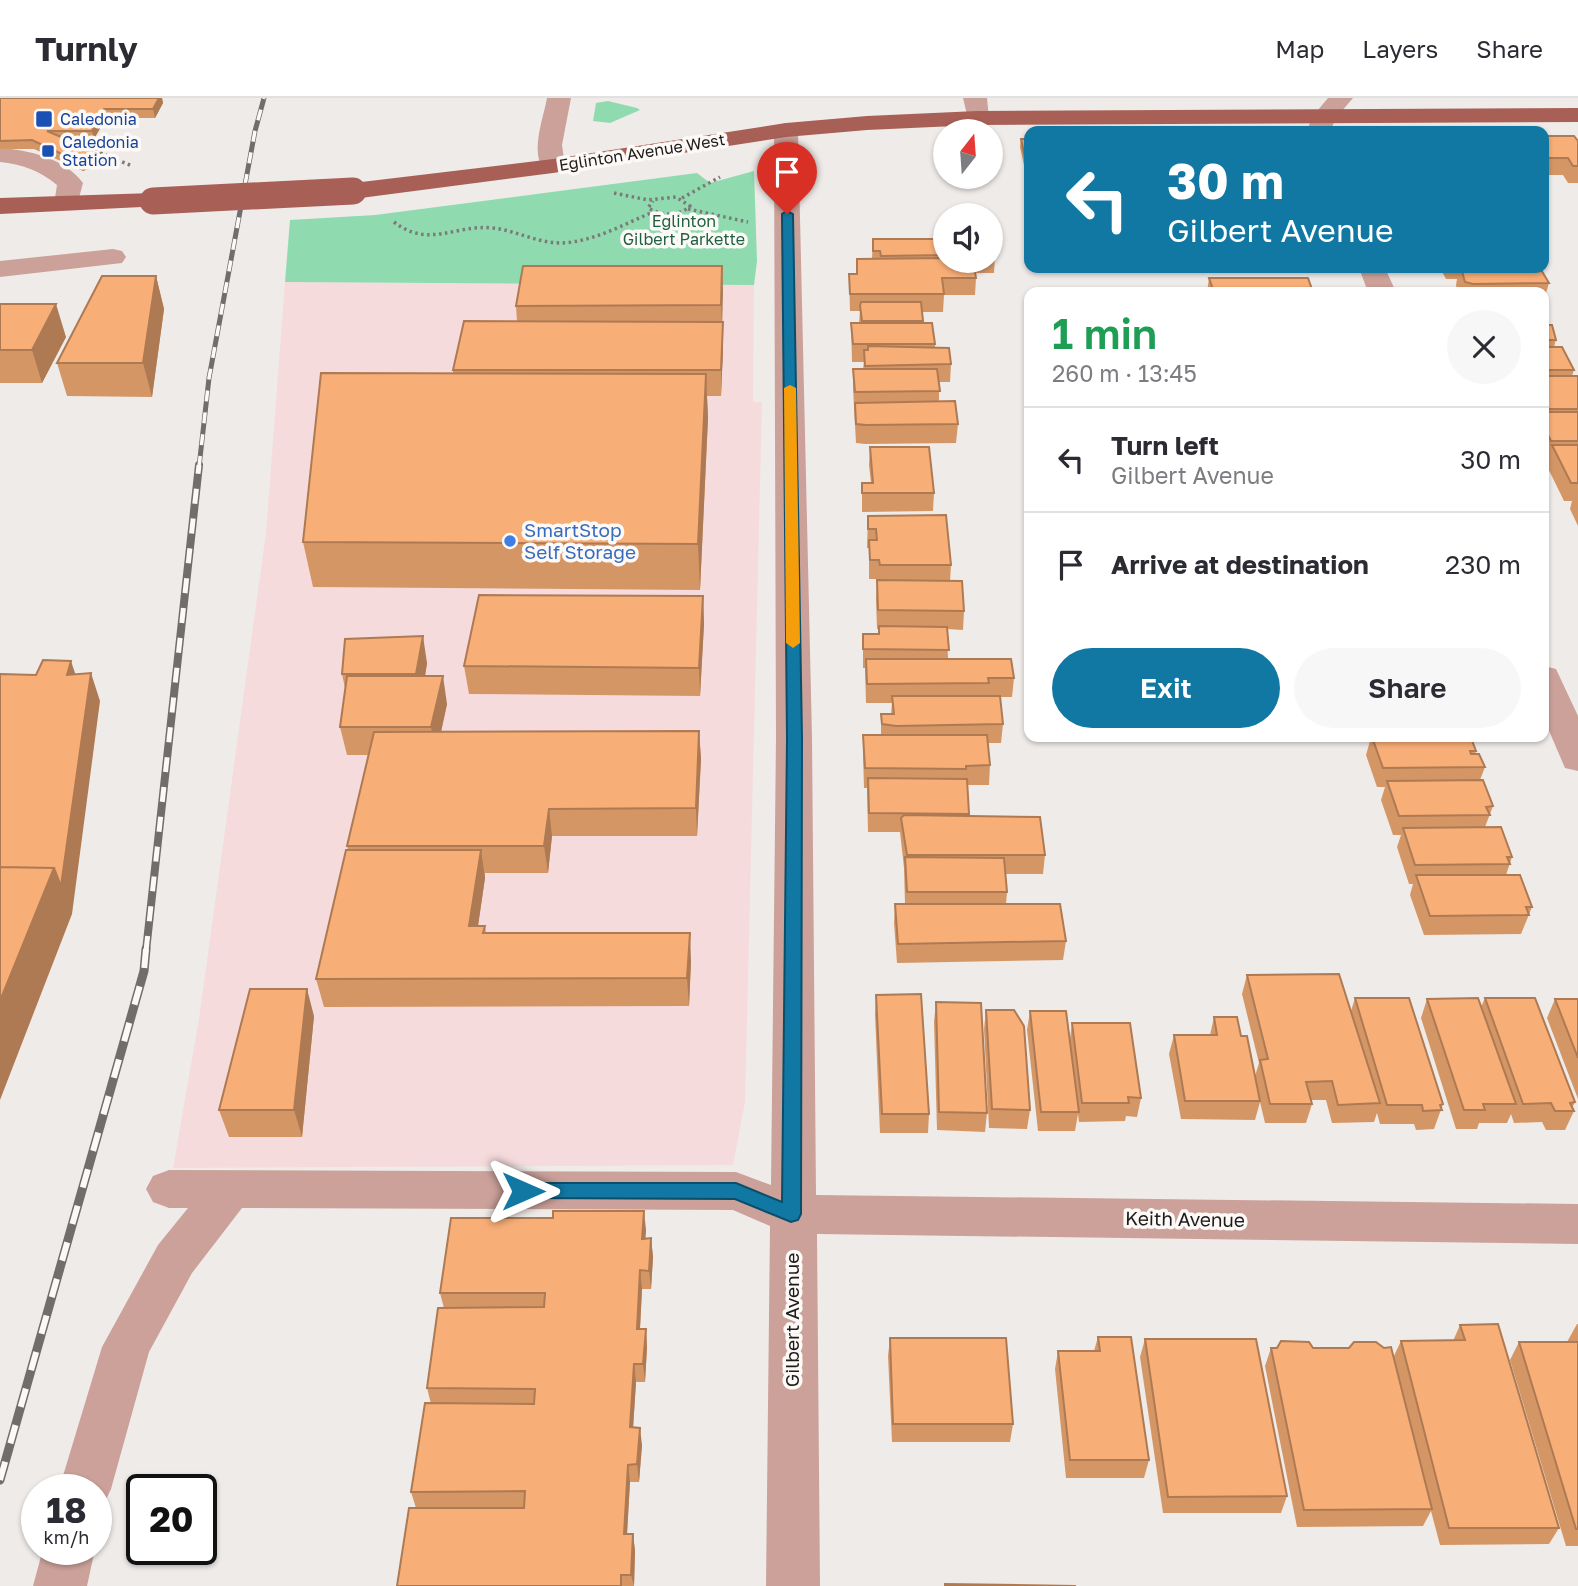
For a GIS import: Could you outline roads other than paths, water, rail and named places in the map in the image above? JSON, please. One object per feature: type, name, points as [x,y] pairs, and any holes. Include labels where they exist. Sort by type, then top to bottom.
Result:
[{"type":"main road","name":"Eglinton Avenue West","points":[[0,206],[353,191],[553,166],[786,130],[976,108],[1322,124],[1578,116]]},
{"type":"street","points":[[1322,124],[1341,98]]},
{"type":"street","points":[[553,166],[550,145],[558,102]]},
{"type":"street","name":"Gilbert Avenue","points":[[786,130],[794,738],[791,1214],[793,1586]]},
{"type":"street","points":[[0,155],[29,159],[57,171],[70,183],[67,204]]},
{"type":"street","points":[[0,269],[113,257]]},
{"type":"street","points":[[1549,689],[1578,760]]},
{"type":"street","points":[[169,1189],[736,1191],[791,1214]]},
{"type":"street","points":[[89,1474],[126,1347],[175,1259],[230,1190]]},
{"type":"street","name":"Keith Avenue","points":[[791,1214],[1578,1224]]},
{"type":"street","points":[[60,1586],[65,1565]]},
{"type":"railway","points":[[199,467],[209,378],[255,131],[264,98]]},
{"type":"railway","points":[[146,951],[199,465]]},
{"type":"railway","points":[[0,1480],[144,971],[146,949]]},
{"type":"place","name":"Caledonia","points":[[44,119]]},
{"type":"place","name":"Caledonia Station","points":[[48,151]]},
{"type":"place","name":"SmartStop Self Storage","points":[[510,541]]},
{"type":"park label","name":"Eglinton Gilbert Parkette","points":[[684,230]]}]
